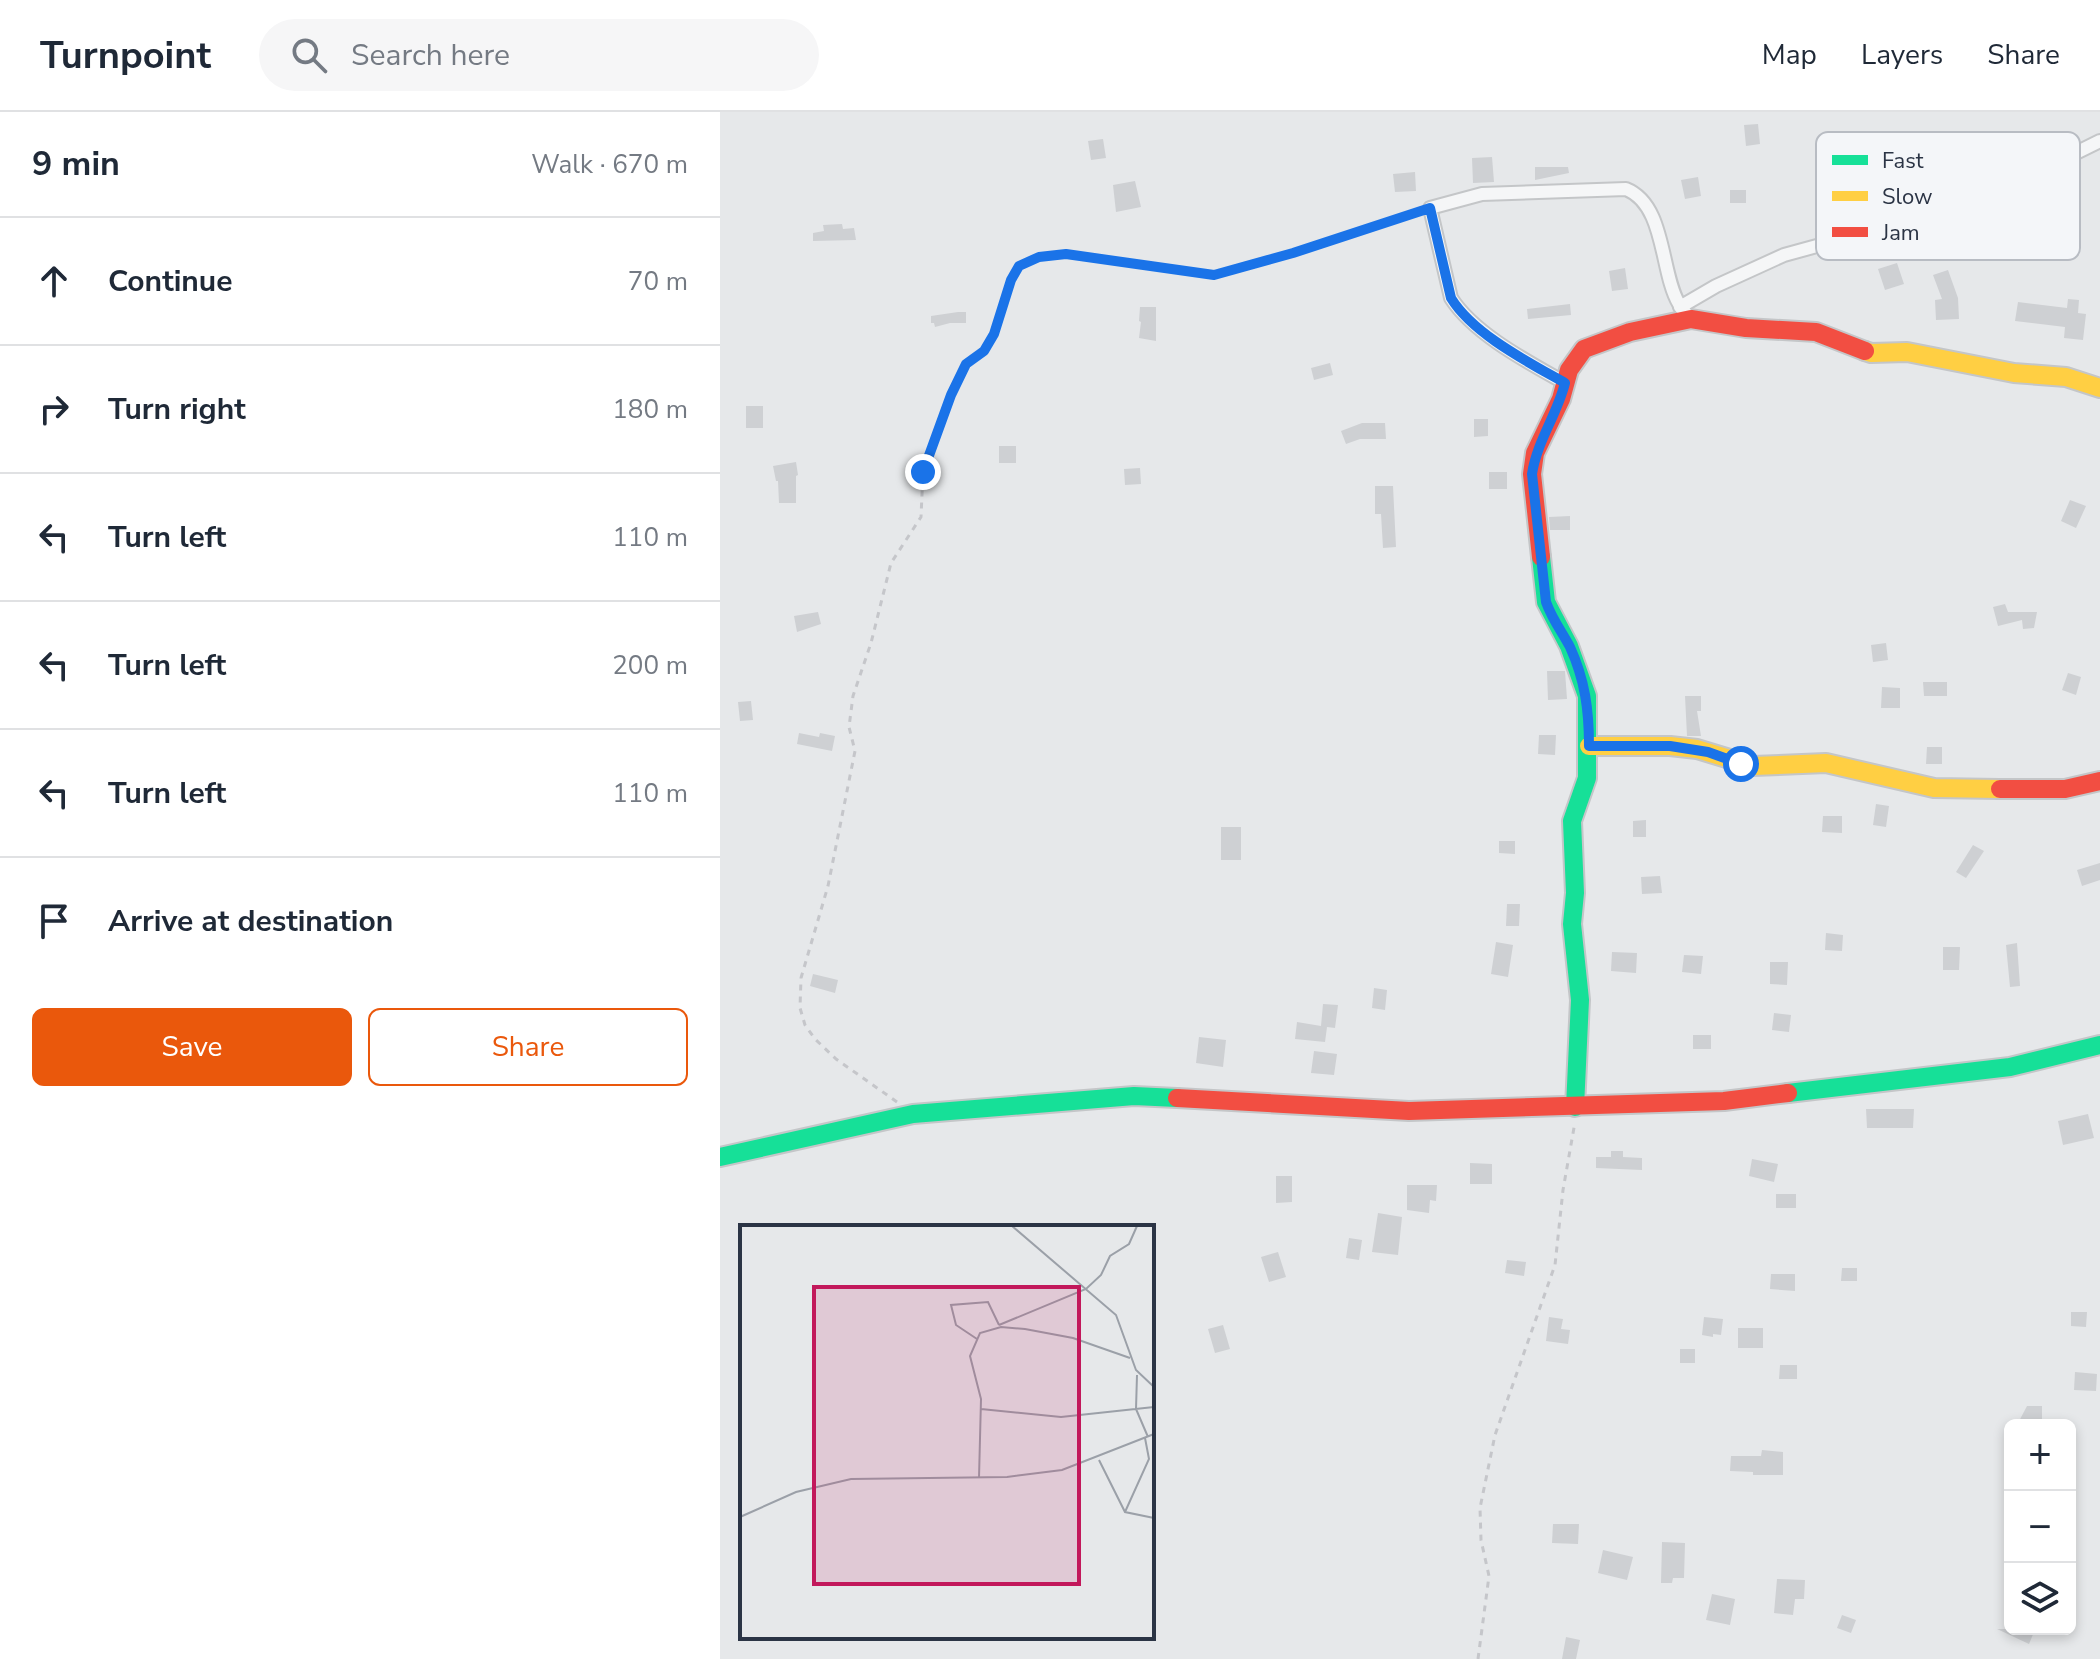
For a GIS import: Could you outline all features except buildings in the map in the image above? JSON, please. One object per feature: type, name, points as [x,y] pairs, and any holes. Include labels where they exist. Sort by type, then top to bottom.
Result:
[{"type":"street","points":[[2080,151],[2100,141]]},
{"type":"street","points":[[1565,383],[1468,321],[1458,309],[1451,298],[1430,208],[1482,194],[1626,189],[1641,197],[1649,210],[1686,313]]},
{"type":"street","points":[[1575,1107],[1580,1000],[1572,924],[1575,893],[1572,821],[1587,778],[1587,696],[1569,646],[1546,602],[1532,474],[1535,453],[1550,426],[1575,359],[1584,349],[1686,313],[1716,286],[1784,255],[1816,246]]},
{"type":"street","points":[[1686,313],[1746,328],[1816,332],[1871,353],[1907,352],[2014,373],[2066,377],[2100,388]]},
{"type":"street","points":[[1589,746],[1684,748],[1753,766],[1826,763],[1934,788],[2065,789],[2100,781]]},
{"type":"street","points":[[720,1157],[913,1114],[1134,1096],[1409,1111],[1724,1101],[2010,1067],[2100,1045]]},
{"type":"path","points":[[913,1114],[836,1059],[815,1039],[805,1025],[800,1008],[801,978],[828,886],[855,751],[849,727],[853,696],[871,643],[891,563],[921,517],[923,472],[951,395],[966,364],[984,351],[994,334],[1011,280],[1019,266],[1039,257],[1066,254],[1214,275],[1430,208]]},
{"type":"path","points":[[1478,1659],[1489,1576],[1481,1540],[1480,1508],[1495,1435],[1555,1265],[1575,1107]]},
{"type":"traffic: fast","points":[[1541,557],[1546,602],[1569,646],[1587,696],[1587,778],[1572,821],[1575,893],[1572,924],[1580,1000],[1575,1107]]},
{"type":"traffic: fast","points":[[1788,1093],[2010,1067],[2100,1045]]},
{"type":"traffic: fast","points":[[720,1157],[913,1114],[1134,1096],[1177,1098]]},
{"type":"traffic: slow","points":[[1865,351],[1907,352],[2014,373],[2066,377],[2100,388]]},
{"type":"traffic: slow","points":[[1589,746],[1670,746],[1697,749],[1753,766],[1826,763],[1934,788],[2000,789]]},
{"type":"traffic: jam","points":[[1541,557],[1532,474],[1535,453],[1561,399],[1569,370],[1584,349],[1630,332],[1691,319],[1746,328],[1816,332],[1865,351]]},
{"type":"traffic: jam","points":[[2000,789],[2065,789],[2100,781]]},
{"type":"traffic: jam","points":[[1177,1098],[1409,1111],[1724,1101],[1788,1093]]},
{"type":"route","points":[[923,472],[951,395],[966,364],[984,351],[994,334],[1011,280],[1019,266],[1039,257],[1066,254],[1183,268],[1214,275],[1430,208],[1451,298],[1458,309],[1468,321],[1565,383],[1550,426],[1535,453],[1532,474],[1546,602],[1580,671],[1587,696],[1589,746],[1697,749],[1741,764]]}]
